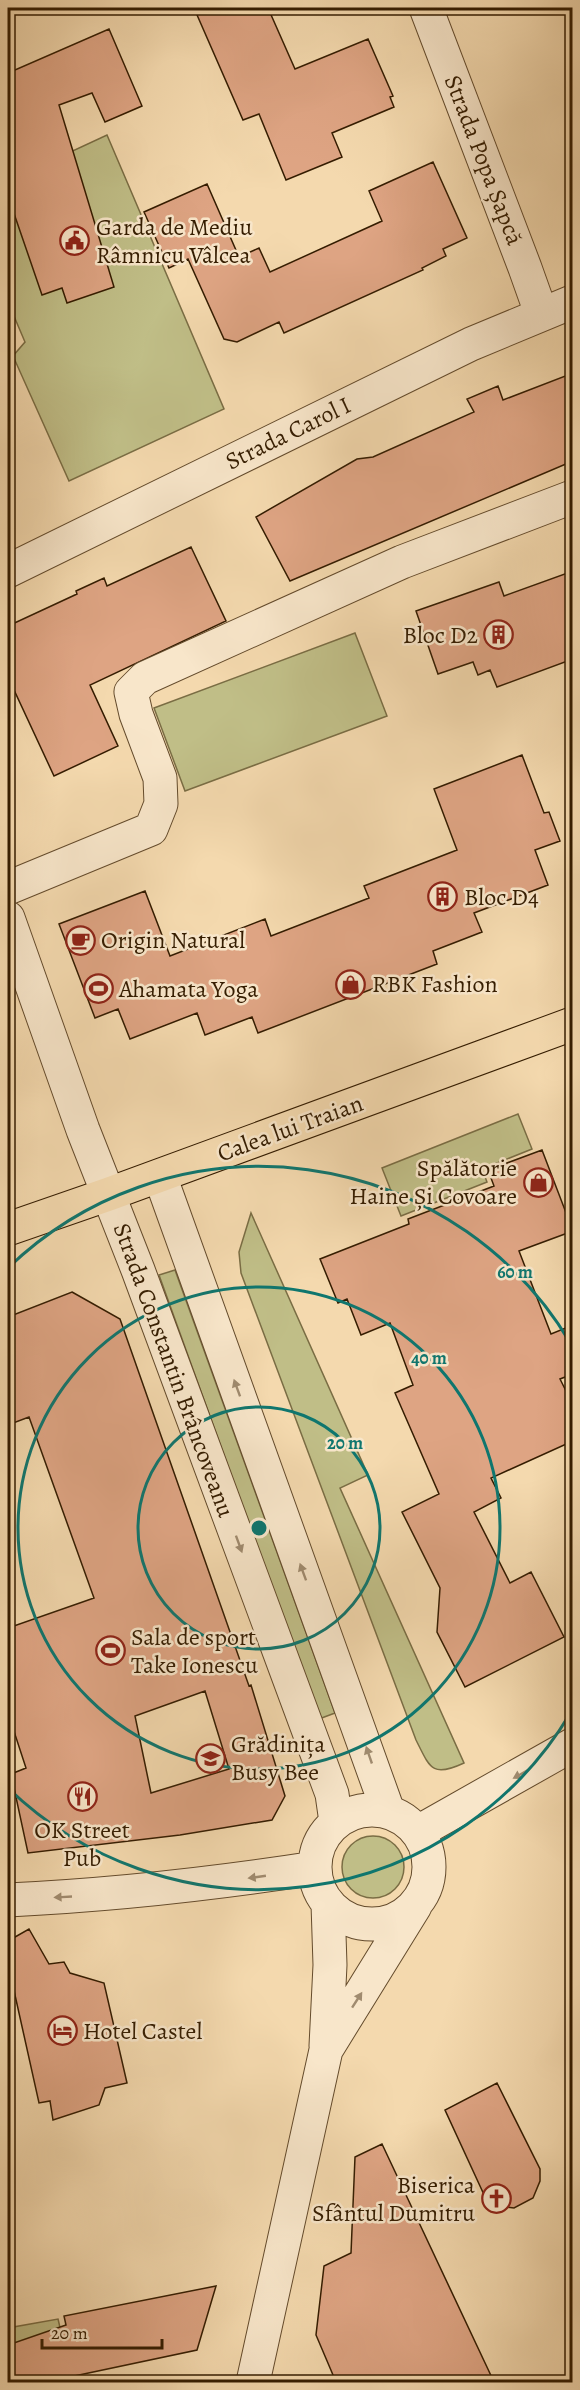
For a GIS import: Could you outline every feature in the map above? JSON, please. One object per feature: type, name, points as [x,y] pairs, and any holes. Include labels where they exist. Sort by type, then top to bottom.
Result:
[{"type":"main road","name":"Calea lui Traian","points":[[8,1229],[160,1176],[573,1024]]},
{"type":"street","name":"Strada Popa Șapcă","points":[[426,8],[541,314]]},
{"type":"street","name":"Strada Carol I","points":[[8,571],[471,344],[573,302]]},
{"type":"street","points":[[8,888],[151,829],[161,804],[160,778],[136,714],[131,692],[145,678],[402,562],[573,497]]},
{"type":"street","name":"Strada Constantin Brâncoveanu","points":[[8,918],[83,1130],[109,1194],[332,1794],[336,1822]]},
{"type":"street","points":[[160,1176],[388,1810]]},
{"type":"street","points":[[418,1832],[573,1745]]},
{"type":"street","points":[[326,2050],[415,1906],[425,1889],[430,1870],[427,1850],[418,1832],[404,1818],[388,1810],[366,1810],[350,1814],[336,1822],[324,1835],[317,1851],[315,1868],[319,1887],[328,1904],[343,1916],[360,1923],[380,1924],[399,1918],[415,1906]]},
{"type":"street","points":[[8,1900],[85,1896],[176,1887],[315,1868]]},
{"type":"street","points":[[253,2382],[326,2050],[330,1976],[328,1904]]},
{"type":"shaded area","points":[[107,135],[224,409],[69,481],[13,356],[25,342],[8,302],[8,181]]},
{"type":"shaded area","points":[[355,633],[387,716],[185,791],[154,708]]},
{"type":"shaded area","points":[[518,1114],[532,1149],[482,1169],[487,1182],[401,1216],[382,1168]]},
{"type":"shaded area","points":[[251,1213],[368,1475],[340,1488],[464,1763],[445,1770],[438,1770],[429,1764],[416,1740],[241,1273],[239,1252]]},
{"type":"shaded area","points":[[175,1270],[335,1713],[319,1719],[159,1275]]},
{"type":"shaded area","points":[[373,1836],[385,1838],[395,1845],[402,1855],[404,1867],[402,1879],[395,1889],[385,1896],[373,1898],[361,1896],[351,1889],[344,1879],[342,1867],[344,1855],[351,1845],[361,1838]]},
{"type":"shaded area","points":[[58,2319],[73,2382],[8,2382],[8,2328]]},
{"type":"building","points":[[194,8],[268,8],[295,69],[368,39],[393,96],[390,97],[394,107],[332,133],[342,157],[286,180],[259,114],[243,120]]},
{"type":"building","points":[[109,29],[142,106],[105,122],[92,93],[59,105],[114,287],[67,303],[62,288],[42,295],[8,196],[8,73]]},
{"type":"building","points":[[433,162],[467,238],[443,249],[446,256],[422,268],[423,270],[284,333],[279,322],[237,342],[224,339],[188,259],[169,268],[144,212],[207,184],[239,257],[259,248],[270,272],[382,221],[369,191]]},
{"type":"building","points":[[573,373],[573,461],[290,581],[256,517],[357,459],[373,457],[474,412],[467,399],[498,386],[503,400]]},
{"type":"building","points":[[191,547],[226,621],[90,685],[118,746],[54,776],[8,677],[8,626],[77,594],[76,591],[104,578],[107,586]]},
{"type":"building","name":"Bloc D2","points":[[573,571],[573,659],[497,687],[490,670],[478,675],[473,662],[438,674],[416,611],[499,582],[504,596]]},
{"type":"building","name":"Bloc D4","points":[[522,755],[544,813],[549,812],[560,841],[535,850],[548,885],[474,913],[482,932],[433,951],[437,964],[258,1033],[252,1017],[205,1035],[197,1013],[130,1039],[118,1009],[95,1018],[59,924],[145,891],[170,956],[265,919],[271,936],[369,898],[364,886],[457,850],[434,789]]},
{"type":"building","points":[[542,1150],[573,1231],[519,1251],[551,1334],[573,1325],[573,1374],[560,1379],[573,1405],[573,1441],[491,1478],[501,1498],[474,1512],[510,1583],[531,1572],[564,1637],[465,1687],[437,1632],[440,1588],[402,1512],[439,1494],[395,1393],[413,1385],[390,1323],[361,1335],[347,1299],[338,1303],[320,1259],[409,1224],[408,1219],[494,1186],[488,1170]]},
{"type":"building","points":[[72,1292],[120,1319],[249,1686],[251,1685],[285,1796],[272,1820],[180,1835],[28,1853],[11,1774],[26,1768],[8,1713],[8,1628],[94,1598],[29,1417],[8,1425],[8,1317]],"holes":[[[205,1691],[229,1769],[151,1793],[135,1716]]]},
{"type":"building","points":[[29,1929],[49,1964],[64,1962],[70,1973],[104,1983],[127,2083],[105,2088],[99,2105],[53,2120],[50,2101],[39,2103],[13,1986],[8,1976],[8,1941]]},
{"type":"building","points":[[497,2083],[540,2169],[540,2181],[533,2198],[514,2208],[497,2206],[486,2199],[445,2110]]},
{"type":"building","points":[[382,2144],[494,2382],[336,2382],[316,2335],[324,2266],[351,2253],[355,2157]]},
{"type":"building","points":[[216,2286],[197,2350],[46,2382],[8,2382],[8,2345],[66,2325],[64,2316]]},
{"type":"place","name":"Garda de Mediu Râmnicu Vâlcea","points":[[75,241]]},
{"type":"place","name":"Bloc D2","points":[[499,635]]},
{"type":"place","name":"Bloc D4","points":[[443,897]]},
{"type":"place","name":"Origin Natural","points":[[80,940]]},
{"type":"place","name":"RBK Fashion","points":[[351,984]]},
{"type":"place","name":"Ahamata Yoga","points":[[98,989]]},
{"type":"place","name":"Spălătorie Haine Și Covoare","points":[[538,1182]]},
{"type":"place","name":"Sala de sport Take Ionescu","points":[[110,1651]]},
{"type":"place","name":"Grădinița Busy Bee","points":[[210,1758]]},
{"type":"place","name":"OK Street Pub","points":[[82,1797]]},
{"type":"place","name":"Hotel Castel","points":[[62,2031]]},
{"type":"place","name":"Biserica Sfântul Dumitru","points":[[496,2199]]}]
